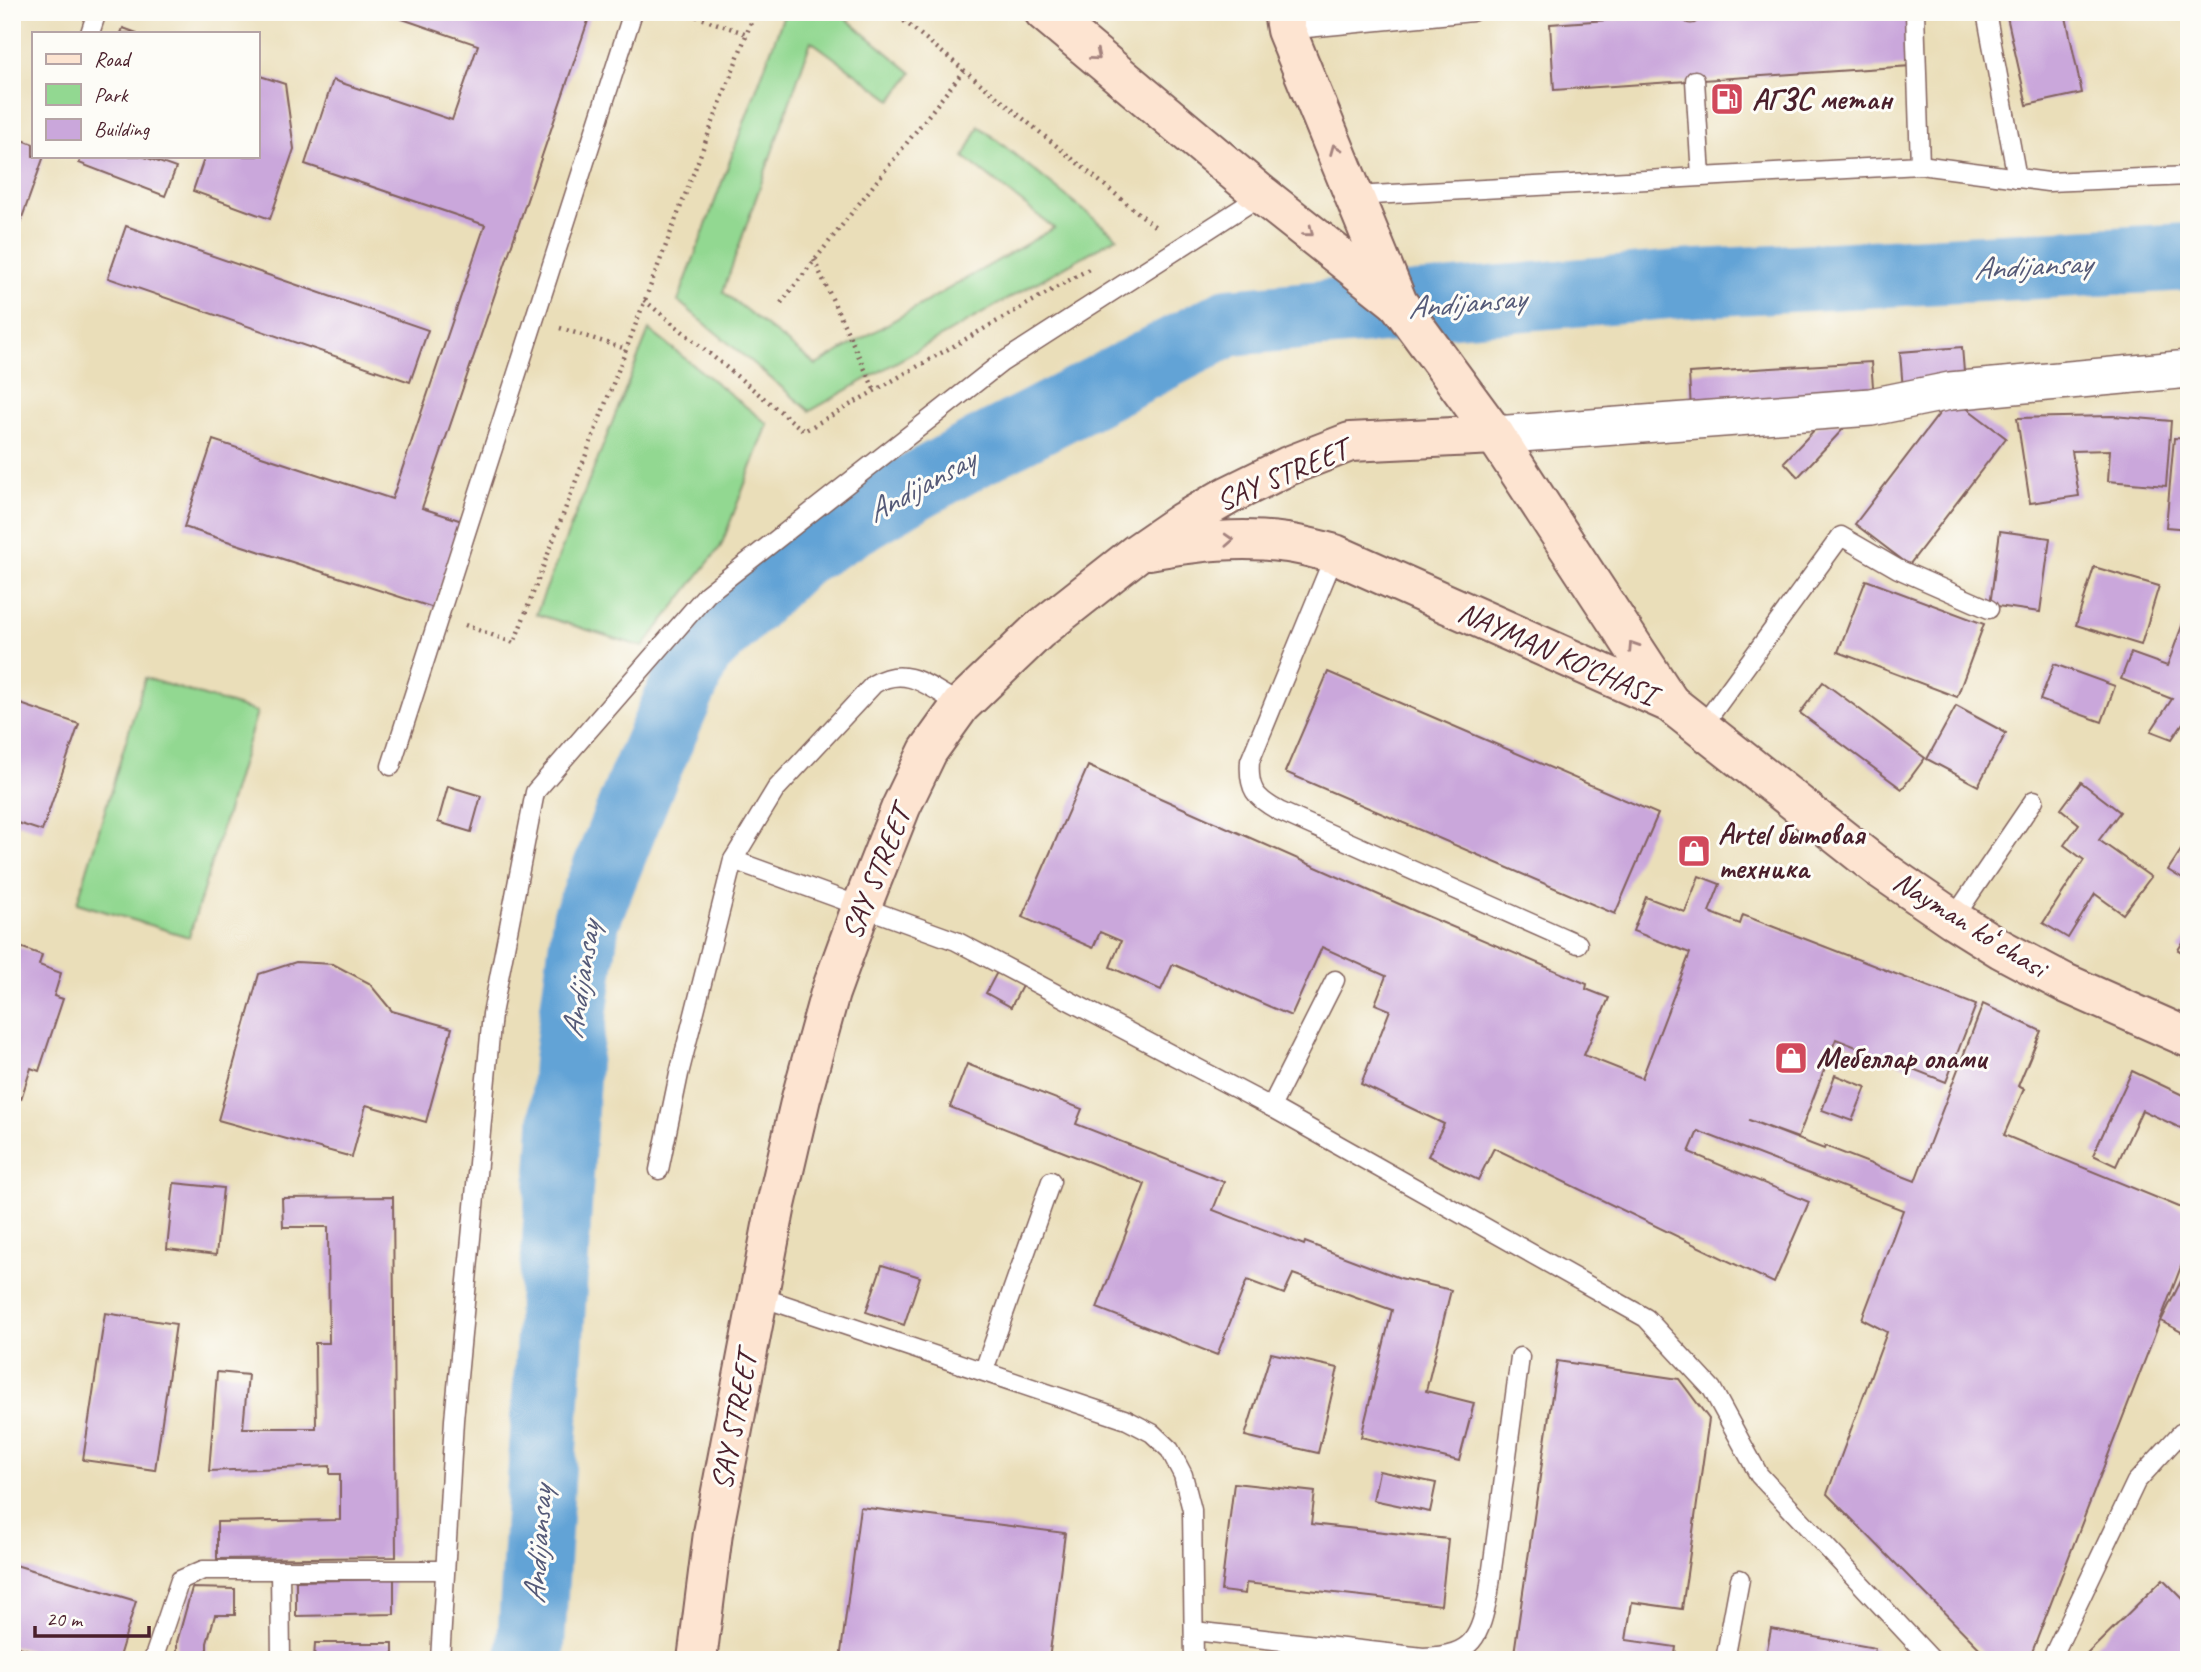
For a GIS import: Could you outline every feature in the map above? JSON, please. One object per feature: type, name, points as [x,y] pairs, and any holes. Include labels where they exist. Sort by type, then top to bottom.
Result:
[{"type":"main road","points":[[1044,12],[1262,195],[1398,303]]},
{"type":"main road","points":[[1285,21],[1398,303]]},
{"type":"main road","name":"NAYMAN KO'CHASI","points":[[1398,303],[1495,435],[1670,703]]},
{"type":"main road","name":"SAY STREET","points":[[697,1660],[713,1533],[758,1296],[801,1098],[830,993],[861,908],[901,807],[928,751],[961,705],[1038,631],[1137,553],[1182,522],[1229,495],[1350,442],[1495,435]]},
{"type":"main road","name":"NAYMAN KO'CHASI","points":[[1137,553],[1187,543],[1238,539],[1287,543],[1335,554],[1670,703]]},
{"type":"main road","name":"Nayman koʻchasi","points":[[1670,703],[1870,861],[1953,919],[2001,949],[2065,983],[2189,1038]]},
{"type":"street","points":[[1495,435],[1871,407],[1950,390],[2189,369]]},
{"type":"lane","points":[[90,32],[97,12]]},
{"type":"lane","points":[[391,766],[633,12]]},
{"type":"lane","points":[[1285,21],[1472,12]]},
{"type":"lane","points":[[1915,12],[1920,165]]},
{"type":"lane","points":[[1986,12],[2017,178]]},
{"type":"lane","points":[[1695,80],[1701,176]]},
{"type":"lane","points":[[1354,196],[1920,165],[2048,182],[2189,176]]},
{"type":"lane","points":[[440,1660],[454,1420],[492,1014],[534,792],[707,594],[1001,363],[1262,195]]},
{"type":"lane","points":[[1701,728],[1841,536],[1898,569],[1989,608]]},
{"type":"lane","points":[[1335,554],[1250,761],[1252,789],[1262,802],[1279,811],[1578,944]]},
{"type":"lane","points":[[659,1170],[679,1074],[733,860],[776,789],[874,684],[886,677],[908,676],[961,705]]},
{"type":"lane","points":[[1953,919],[2034,800]]},
{"type":"lane","points":[[733,860],[956,941],[1271,1107],[1646,1318],[1712,1389],[1759,1475],[1932,1660]]},
{"type":"lane","points":[[1271,1107],[1335,980]]},
{"type":"lane","points":[[984,1370],[1051,1181]]},
{"type":"lane","points":[[758,1296],[984,1370],[1127,1420],[1152,1433],[1170,1450],[1183,1475],[1192,1510],[1194,1660]]},
{"type":"lane","points":[[1194,1631],[1423,1657],[1447,1656],[1466,1648],[1481,1628],[1489,1592],[1520,1357]]},
{"type":"lane","points":[[2051,1660],[2136,1482],[2181,1433],[2189,1430]]},
{"type":"lane","points":[[153,1660],[180,1580],[203,1570],[445,1570]]},
{"type":"lane","points":[[280,1570],[281,1660]]},
{"type":"lane","points":[[1726,1660],[1740,1579]]},
{"type":"path","points":[[683,12],[747,34]]},
{"type":"path","points":[[439,616],[514,643],[755,12]]},
{"type":"path","points":[[893,12],[1159,229],[1147,236]]},
{"type":"path","points":[[780,303],[964,70]]},
{"type":"path","points":[[814,260],[875,391]]},
{"type":"path","points":[[645,300],[804,431],[1100,263]]},
{"type":"path","points":[[534,320],[626,349]]},
{"type":"green space","points":[[785,12],[838,12],[912,73],[892,100],[811,41],[723,292],[816,365],[1054,228],[964,157],[979,126],[1117,237],[810,411],[678,301]]},
{"type":"green space","points":[[649,330],[768,424],[721,546],[643,647],[536,614]]},
{"type":"green space","points":[[145,678],[257,712],[189,937],[77,903]]},
{"type":"building","points":[[382,12],[591,12],[422,508],[462,521],[434,608],[184,527],[213,440],[392,499],[485,225],[305,164],[333,80],[452,120],[478,45]]},
{"type":"building","points":[[1724,12],[1908,12],[1911,66],[1554,90],[1550,24]]},
{"type":"building","points":[[2006,12],[2065,12],[2082,93],[2027,105]]},
{"type":"building","points":[[259,76],[285,84],[294,149],[270,219],[193,191],[204,158],[259,158]]},
{"type":"building","points":[[12,136],[32,144],[32,158],[43,158],[13,243]]},
{"type":"building","points":[[81,158],[148,158],[176,168],[165,196],[79,163]]},
{"type":"building","points":[[126,226],[428,330],[410,382],[108,278]]},
{"type":"building","points":[[1962,347],[1965,384],[1903,390],[1900,352]]},
{"type":"building","points":[[1871,362],[1874,398],[1691,410],[1689,373]]},
{"type":"building","points":[[1952,397],[2006,438],[1909,565],[1855,524]]},
{"type":"building","points":[[2113,416],[2171,421],[2166,486],[2108,481],[2110,450],[2072,451],[2079,496],[2030,503],[2017,418]]},
{"type":"building","points":[[1839,424],[1844,428],[1798,477],[1784,462],[1819,425]]},
{"type":"building","points":[[2174,438],[2189,439],[2189,529],[2166,527]]},
{"type":"building","points":[[2000,531],[2050,538],[2040,612],[1990,605]]},
{"type":"building","points":[[2094,567],[2159,586],[2141,645],[2076,625]]},
{"type":"building","points":[[1866,580],[1984,624],[1957,697],[1838,652]]},
{"type":"building","points":[[2189,607],[2189,714],[2172,739],[2151,731],[2172,699],[2121,679],[2131,653],[2167,666]]},
{"type":"building","points":[[2054,664],[2115,686],[2102,722],[2040,700]]},
{"type":"building","points":[[1328,672],[1658,814],[1615,914],[1285,772]]},
{"type":"building","points":[[1823,682],[1925,758],[1902,789],[1800,713]]},
{"type":"building","points":[[12,701],[79,724],[42,831],[18,823],[13,838]]},
{"type":"building","points":[[1956,706],[2006,733],[1978,786],[1927,759]]},
{"type":"building","points":[[1088,766],[1587,984],[1586,989],[1609,998],[1584,1055],[1642,1078],[1690,953],[1633,931],[1646,897],[1685,912],[1699,876],[1720,884],[1709,912],[1740,924],[1743,915],[1976,1005],[1946,1082],[1836,1039],[1798,1138],[1749,1120],[1915,1181],[1983,1004],[2041,1031],[2018,1086],[2024,1089],[2004,1135],[2189,1211],[2189,1246],[2029,1660],[1991,1660],[1827,1494],[1887,1332],[1862,1319],[1903,1210],[1698,1131],[1689,1152],[1809,1202],[1774,1283],[1494,1148],[1478,1180],[1428,1156],[1444,1124],[1361,1084],[1390,1010],[1375,1004],[1386,976],[1322,947],[1291,1016],[1173,964],[1161,990],[1110,967],[1121,941],[1100,932],[1093,948],[1022,917]]},
{"type":"building","points":[[2081,782],[2120,812],[2099,840],[2151,877],[2123,914],[2095,894],[2068,938],[2043,923],[2084,860],[2064,845],[2079,824],[2061,809]]},
{"type":"building","points":[[448,786],[481,796],[471,832],[438,822]]},
{"type":"building","points":[[2189,838],[2189,883],[2168,870]]},
{"type":"building","points":[[2189,933],[2189,956],[2178,950]]},
{"type":"building","points":[[12,944],[42,955],[39,965],[61,973],[54,996],[63,999],[39,1071],[31,1068],[21,1099],[12,1096]]},
{"type":"building","points":[[296,962],[333,964],[369,983],[392,1011],[452,1028],[426,1122],[366,1105],[352,1157],[218,1120],[259,974]]},
{"type":"building","points":[[997,972],[1022,986],[1011,1007],[986,993]]},
{"type":"building","points":[[967,1064],[1082,1109],[1076,1124],[1224,1182],[1213,1210],[1400,1278],[1451,1290],[1426,1391],[1474,1403],[1459,1461],[1361,1437],[1392,1310],[1293,1274],[1284,1294],[1247,1280],[1217,1355],[1097,1308],[1145,1184],[950,1107]]},
{"type":"building","points":[[2132,1071],[2189,1098],[2189,1132],[2142,1110],[2116,1166],[2093,1155]]},
{"type":"building","points":[[1835,1075],[1866,1087],[1852,1121],[1822,1110]]},
{"type":"building","points":[[174,1183],[223,1188],[216,1255],[167,1249]]},
{"type":"building","points":[[393,1197],[396,1557],[217,1559],[217,1522],[340,1520],[340,1474],[330,1474],[330,1466],[209,1471],[217,1372],[248,1375],[243,1428],[316,1428],[315,1343],[329,1343],[328,1227],[283,1227],[282,1198]]},
{"type":"building","points":[[882,1265],[920,1277],[904,1325],[866,1312]]},
{"type":"building","points":[[2189,1265],[2189,1323],[2183,1333],[2161,1321]]},
{"type":"building","points":[[105,1313],[176,1324],[155,1470],[83,1460]]},
{"type":"building","points":[[1271,1353],[1338,1368],[1318,1453],[1245,1436]]},
{"type":"building","points":[[1557,1361],[1679,1379],[1709,1419],[1682,1609],[1632,1602],[1626,1640],[1676,1647],[1674,1660],[1513,1660]]},
{"type":"building","points":[[1379,1471],[1436,1483],[1430,1512],[1373,1500]]},
{"type":"building","points":[[1234,1483],[1315,1492],[1311,1524],[1448,1539],[1441,1605],[1246,1583],[1245,1594],[1221,1591]]},
{"type":"building","points":[[860,1507],[1065,1533],[1049,1660],[840,1660]]},
{"type":"building","points":[[12,1564],[136,1601],[118,1660],[60,1660],[12,1645]]},
{"type":"building","points":[[394,1579],[394,1614],[296,1616],[296,1581]]},
{"type":"building","points":[[2163,1579],[2189,1605],[2189,1660],[2081,1660]]},
{"type":"building","points":[[192,1588],[235,1589],[235,1615],[215,1615],[207,1643],[207,1660],[177,1660],[177,1642]]},
{"type":"building","points":[[1771,1629],[1875,1648],[1873,1660],[1765,1660]]},
{"type":"building","points":[[315,1643],[393,1643],[393,1660],[314,1660]]},
{"type":"waterway","name":"Andijansay","points":[[530,1660],[567,1061],[586,920],[643,778],[699,651],[797,555],[980,451],[1229,322],[1680,284],[2189,257]]},
{"type":"place","name":"АГЗС метан","points":[[1727,99]]},
{"type":"place","name":"Artel бытовая техника","points":[[1694,851]]},
{"type":"place","name":"Мебеллар олами","points":[[1791,1058]]}]
